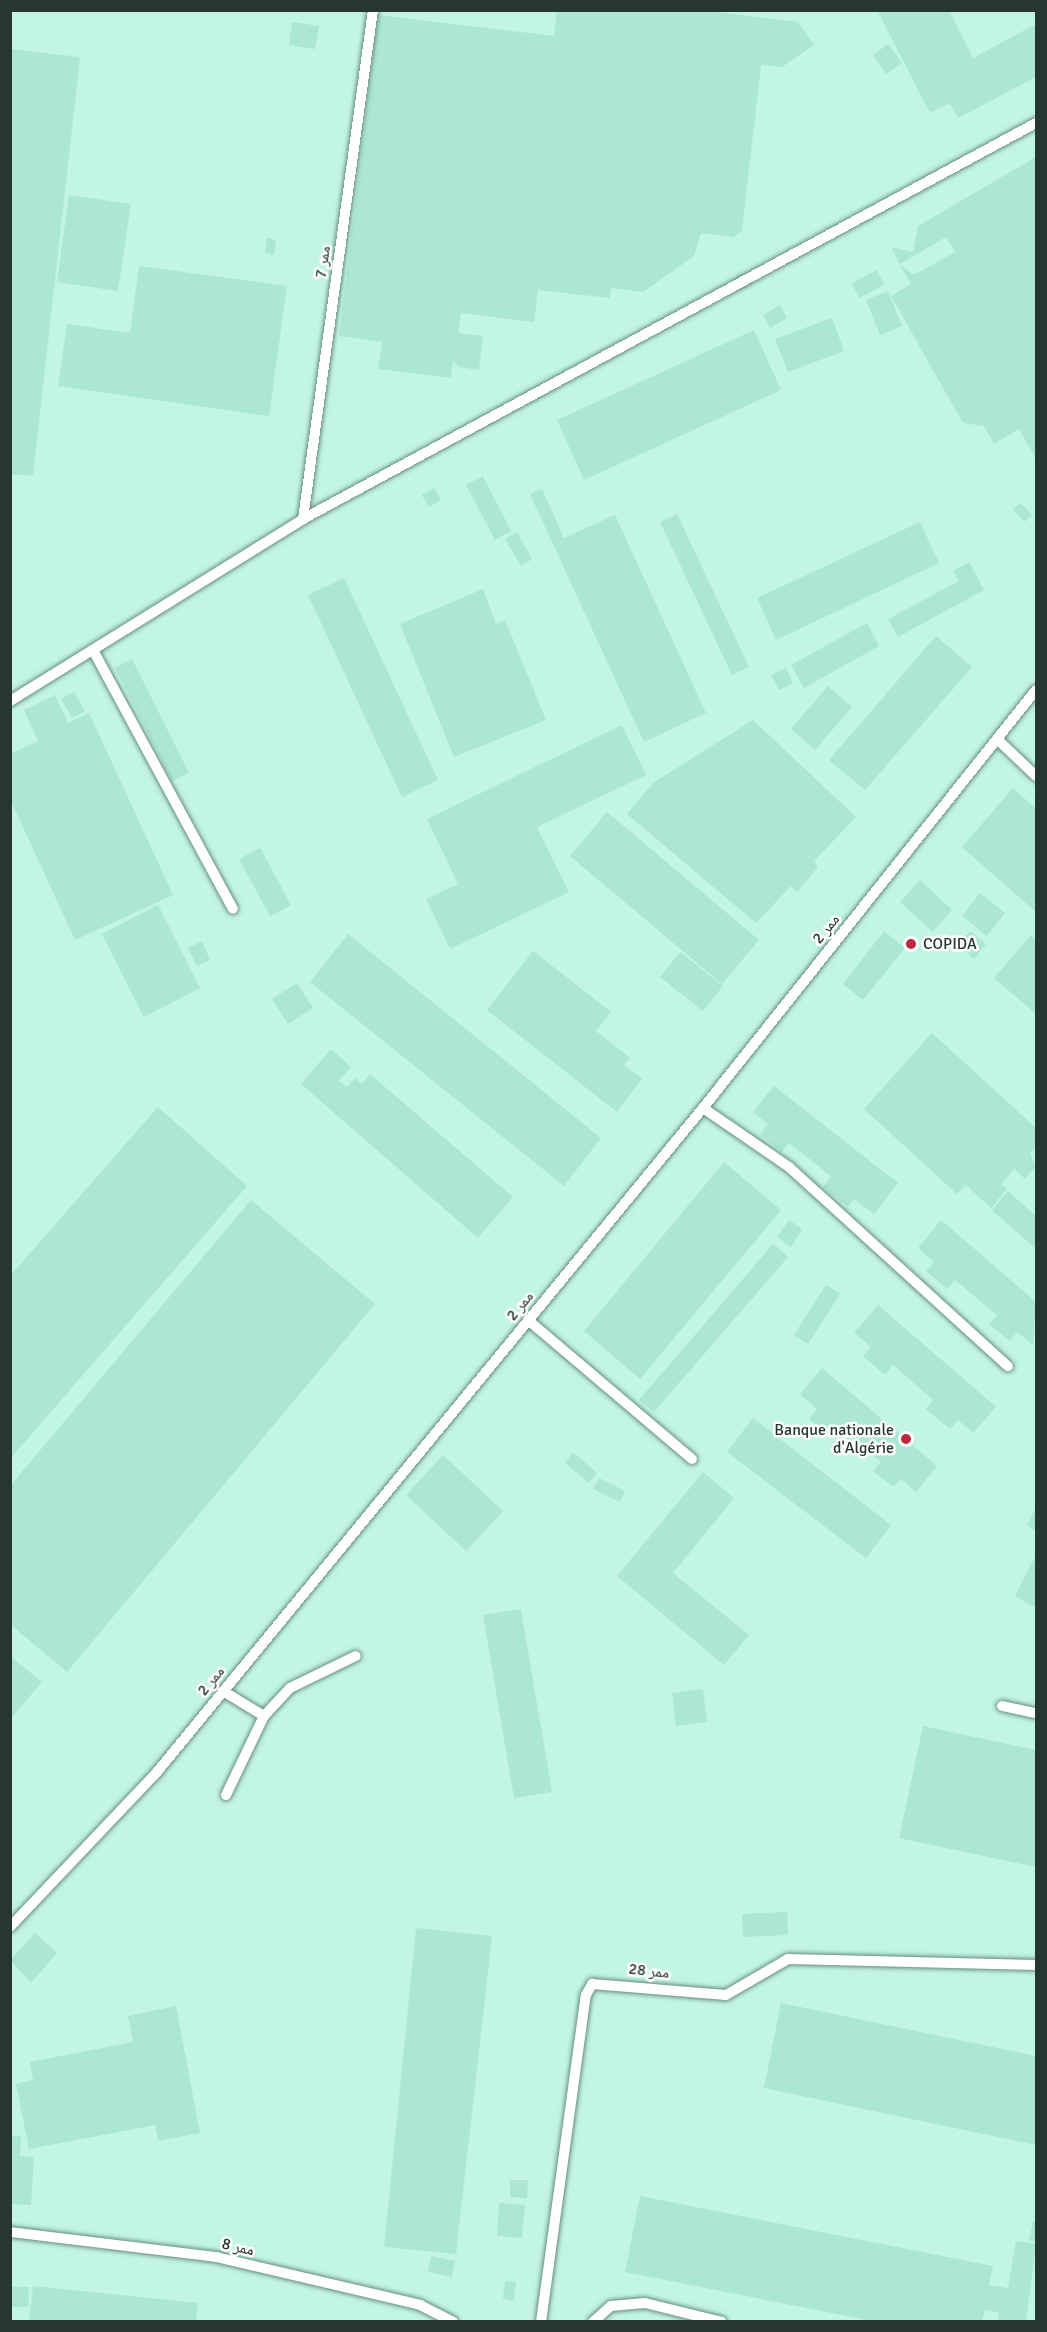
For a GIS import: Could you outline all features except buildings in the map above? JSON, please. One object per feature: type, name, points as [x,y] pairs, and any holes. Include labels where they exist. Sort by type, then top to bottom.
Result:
[{"type":"lane","name":"ممر 7","points":[[303,519],[374,10]]},
{"type":"lane","points":[[10,701],[303,519],[1036,123]]},
{"type":"lane","points":[[93,650],[234,909]]},
{"type":"lane","name":"ممر 2","points":[[10,1927],[157,1772],[703,1107],[1036,690]]},
{"type":"lane","points":[[997,739],[1036,776]]},
{"type":"lane","points":[[703,1107],[789,1167],[1008,1366]]},
{"type":"lane","points":[[528,1320],[692,1459]]},
{"type":"lane","points":[[226,1795],[264,1716],[290,1688],[356,1656]]},
{"type":"lane","points":[[223,1691],[264,1716]]},
{"type":"lane","points":[[1002,1706],[1036,1713]]},
{"type":"lane","name":"ممر 28","points":[[542,2322],[586,1995],[592,1984],[726,1995],[788,1959],[1036,1965]]},
{"type":"lane","name":"ممر 8","points":[[10,2232],[216,2257],[420,2305],[453,2322]]},
{"type":"lane","points":[[593,2322],[611,2306],[645,2303],[722,2322]]},
{"type":"shaded area","points":[[11,11],[1036,11],[1036,2321],[11,2321]]},
{"type":"place","name":"COPIDA","points":[[911,944]]},
{"type":"place","name":"Banque nationale d'Algérie","points":[[906,1439]]}]
